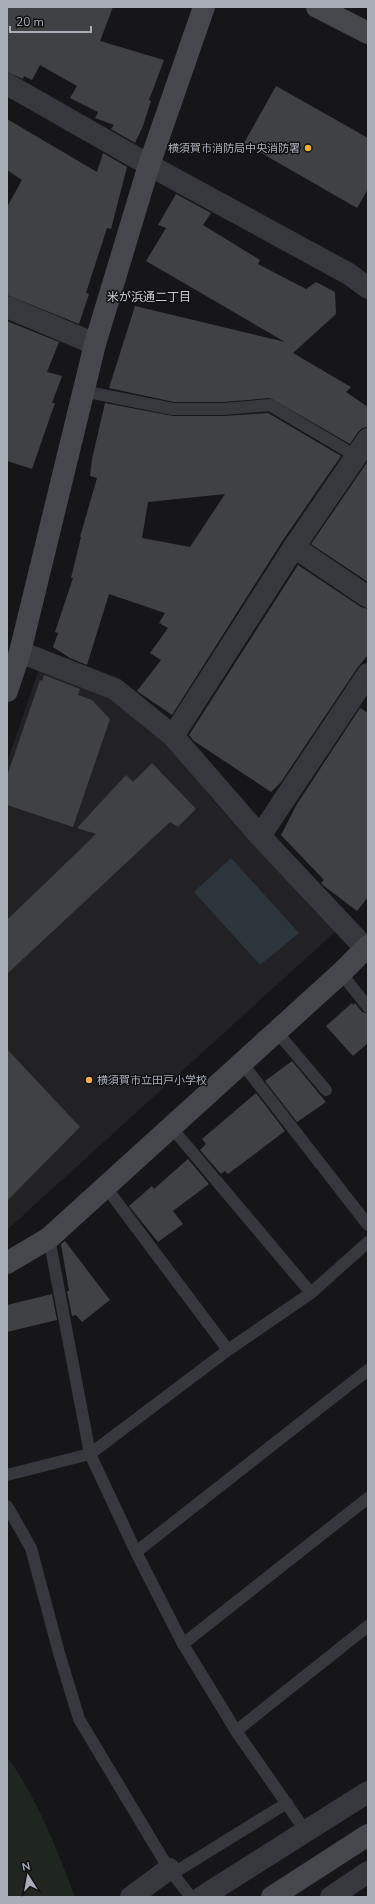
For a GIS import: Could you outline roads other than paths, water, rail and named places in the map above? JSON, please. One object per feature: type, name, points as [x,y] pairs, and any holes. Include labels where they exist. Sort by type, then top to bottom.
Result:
[{"type":"street","points":[[7,691],[20,652],[95,344],[149,165],[204,7]]},
{"type":"street","points":[[317,7],[368,33]]},
{"type":"street","points":[[7,84],[149,165],[349,274],[368,288]]},
{"type":"street","points":[[7,307],[95,344]]},
{"type":"street","points":[[173,736],[294,547],[362,447]]},
{"type":"street","points":[[294,547],[368,597]]},
{"type":"street","points":[[7,1263],[48,1238],[277,1032],[367,948],[260,836],[173,736],[115,689],[20,652]]},
{"type":"street","points":[[260,836],[368,674]]},
{"type":"street","points":[[202,1897],[307,1833],[368,1792]]},
{"type":"street","points":[[272,1897],[368,1835]]},
{"type":"street","points":[[131,1897],[170,1872]]},
{"type":"street","points":[[331,1897],[368,1872]]},
{"type":"lane","points":[[83,391],[173,409],[222,409],[270,404],[362,447]]},
{"type":"lane","points":[[341,973],[368,1007]]},
{"type":"lane","points":[[277,1032],[326,1090]]},
{"type":"lane","points":[[242,1063],[368,1225]]},
{"type":"lane","points":[[171,1127],[311,1293]]},
{"type":"lane","points":[[105,1186],[228,1350]]},
{"type":"lane","points":[[48,1238],[90,1454],[136,1552],[183,1644],[236,1731],[307,1833]]},
{"type":"lane","points":[[7,1475],[90,1454],[228,1350],[311,1293],[368,1242]]},
{"type":"lane","points":[[136,1552],[368,1370]]},
{"type":"lane","points":[[183,1644],[368,1498]]},
{"type":"lane","points":[[7,1506],[32,1548],[59,1653],[79,1719],[170,1872],[191,1897]]},
{"type":"lane","points":[[236,1731],[368,1626]]},
{"type":"lane","points":[[170,1872],[287,1803]]},
{"type":"place","name":"横須賀市消防局中央消防署","points":[[308,148]]},
{"type":"place","name":"横須賀市立田戸小学校","points":[[89,1080]]},
{"type":"district","name":"米が浜通二丁目","points":[[149,297]]}]
